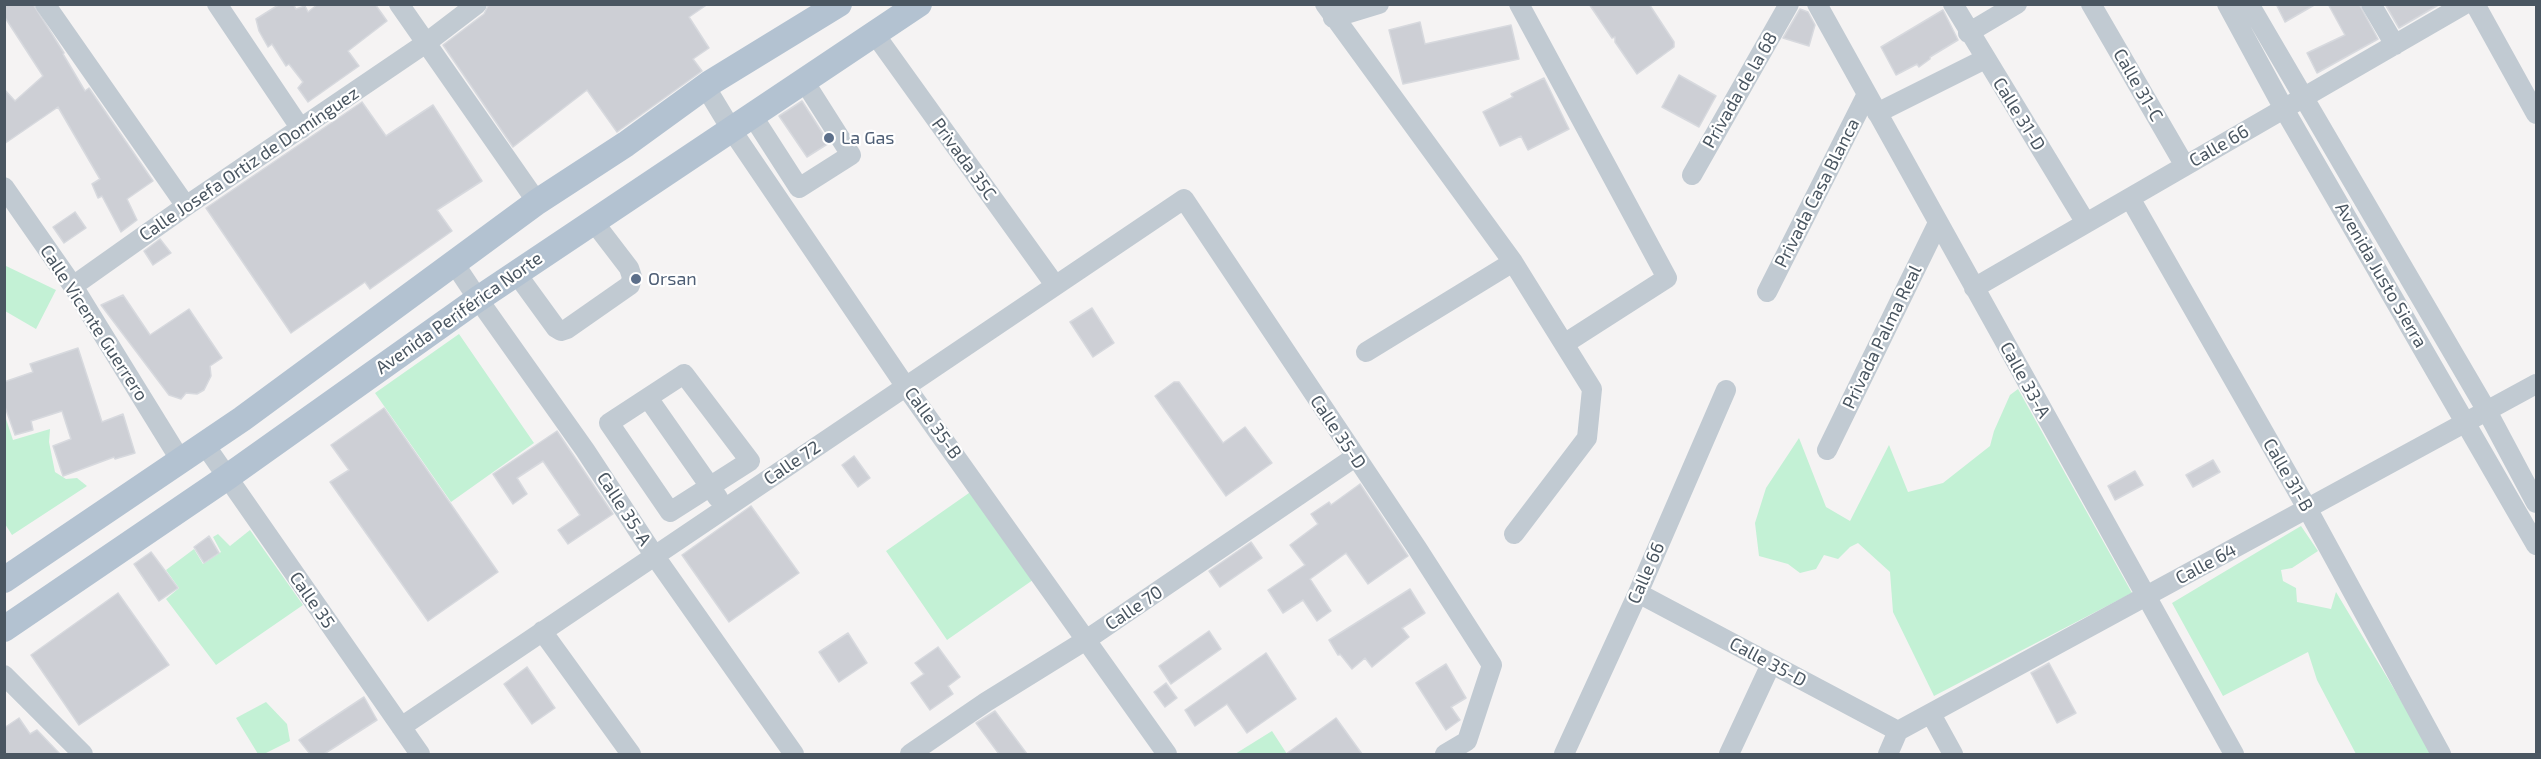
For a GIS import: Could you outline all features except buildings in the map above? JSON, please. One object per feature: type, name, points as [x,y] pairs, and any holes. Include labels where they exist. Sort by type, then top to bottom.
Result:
[{"type":"main road","points":[[4,580],[205,445],[537,202],[626,144],[705,86],[839,4]]},
{"type":"main road","name":"Avenida Periférica Norte","points":[[4,629],[226,478],[478,299],[874,33],[905,8]]},
{"type":"street","points":[[45,4],[186,206]]},
{"type":"street","points":[[217,4],[301,129]]},
{"type":"street","points":[[399,4],[537,202]]},
{"type":"street","name":"Calle Josefa Ortiz de Domínguez","points":[[73,286],[186,206],[426,43],[477,4]]},
{"type":"street","points":[[1379,4],[1329,11],[1513,262],[1592,389],[1587,438],[1514,534]]},
{"type":"street","points":[[1518,4],[1667,278],[1564,344]]},
{"type":"street","name":"Privada de la 68","points":[[1692,174],[1789,4]]},
{"type":"street","name":"Calle 33-A","points":[[1817,4],[2234,754]]},
{"type":"street","name":"Calle 31-D","points":[[1953,4],[1968,33],[2086,223]]},
{"type":"street","points":[[1968,33],[2017,4]]},
{"type":"street","name":"Calle 31-C","points":[[2091,4],[2185,166]]},
{"type":"street","name":"Avenida Justo Sierra","points":[[2227,4],[2284,109],[2536,545]]},
{"type":"street","name":"Avenida Justo Sierra","points":[[2249,4],[2487,411],[2536,503]]},
{"type":"street","points":[[2371,4],[2395,45]]},
{"type":"street","name":"Calle 66","points":[[1974,288],[2465,4]]},
{"type":"street","points":[[2475,4],[2536,114]]},
{"type":"street","name":"Privada 35C","points":[[874,33],[1054,285]]},
{"type":"street","points":[[1877,113],[1984,59]]},
{"type":"street","points":[[742,122],[800,188],[851,155],[804,81]]},
{"type":"street","name":"Calle 35-B","points":[[705,86],[742,122],[906,387],[1167,754]]},
{"type":"street","name":"Privada Casa Blanca","points":[[1767,291],[1867,94]]},
{"type":"street","name":"Calle Vicente Guerrero","points":[[4,187],[73,286],[181,461]]},
{"type":"street","name":"Calle 31-B","points":[[2130,198],[2307,508],[2441,754]]},
{"type":"street","name":"Calle 72","points":[[401,727],[1184,199]]},
{"type":"street","name":"Calle 35-D","points":[[1184,199],[1417,548],[1492,666],[1467,741],[1446,754]]},
{"type":"street","points":[[516,273],[556,328],[561,331],[567,329],[630,285],[632,277],[629,268],[593,221]]},
{"type":"street","name":"Privada Palma Real","points":[[1827,450],[1938,223]]},
{"type":"street","name":"Calle 35-A","points":[[454,262],[585,450],[654,555],[794,754]]},
{"type":"street","points":[[1366,352],[1513,262]]},
{"type":"street","points":[[684,374],[750,461],[711,487],[670,512],[609,423],[684,374]]},
{"type":"street","name":"Calle 64","points":[[1898,731],[2536,384]]},
{"type":"street","name":"Calle 66","points":[[1564,754],[1638,593],[1726,390]]},
{"type":"street","points":[[648,398],[725,508]]},
{"type":"street","name":"Calle 35","points":[[205,445],[420,754]]},
{"type":"street","name":"Calle 70","points":[[910,754],[986,702],[1086,640],[1355,457]]},
{"type":"street","name":"Calle 35-D","points":[[1638,593],[1898,731]]},
{"type":"street","points":[[542,631],[631,754]]},
{"type":"street","points":[[1729,754],[1771,664]]},
{"type":"street","points":[[4,675],[83,754]]},
{"type":"street","points":[[1931,714],[1953,754]]},
{"type":"street","points":[[1888,754],[1898,731]]},
{"type":"green space","points":[[4,265],[56,290],[36,329],[5,311]]},
{"type":"green space","points":[[459,334],[534,443],[451,502],[375,393]]},
{"type":"green space","points":[[2018,389],[2132,593],[1934,696],[1893,612],[1890,572],[1858,543],[1850,547],[1838,559],[1824,555],[1816,569],[1800,573],[1788,564],[1759,556],[1755,523],[1766,488],[1799,438],[1826,507],[1850,521],[1889,445],[1908,492],[1943,483],[1990,446],[2010,395]]},
{"type":"green space","points":[[5,416],[13,440],[50,429],[49,442],[55,472],[66,479],[77,478],[87,486],[12,535],[5,524]]},
{"type":"green space","points":[[979,486],[1040,575],[947,640],[886,551]]},
{"type":"green space","points":[[2301,526],[2318,551],[2292,568],[2281,570],[2283,581],[2296,588],[2297,602],[2331,609],[2336,592],[2433,754],[2356,754],[2317,680],[2308,652],[2223,696],[2172,603]]},
{"type":"green space","points":[[250,530],[303,605],[216,665],[166,599],[179,588],[166,570],[194,549],[203,564],[221,552],[213,537],[218,534],[230,546]]},
{"type":"green space","points":[[266,702],[287,724],[290,741],[264,754],[258,754],[236,718]]},
{"type":"green space","points":[[1272,731],[1287,754],[1235,754]]},
{"type":"place","name":"La Gas","points":[[829,138]]},
{"type":"place","name":"Orsan","points":[[636,279]]}]
